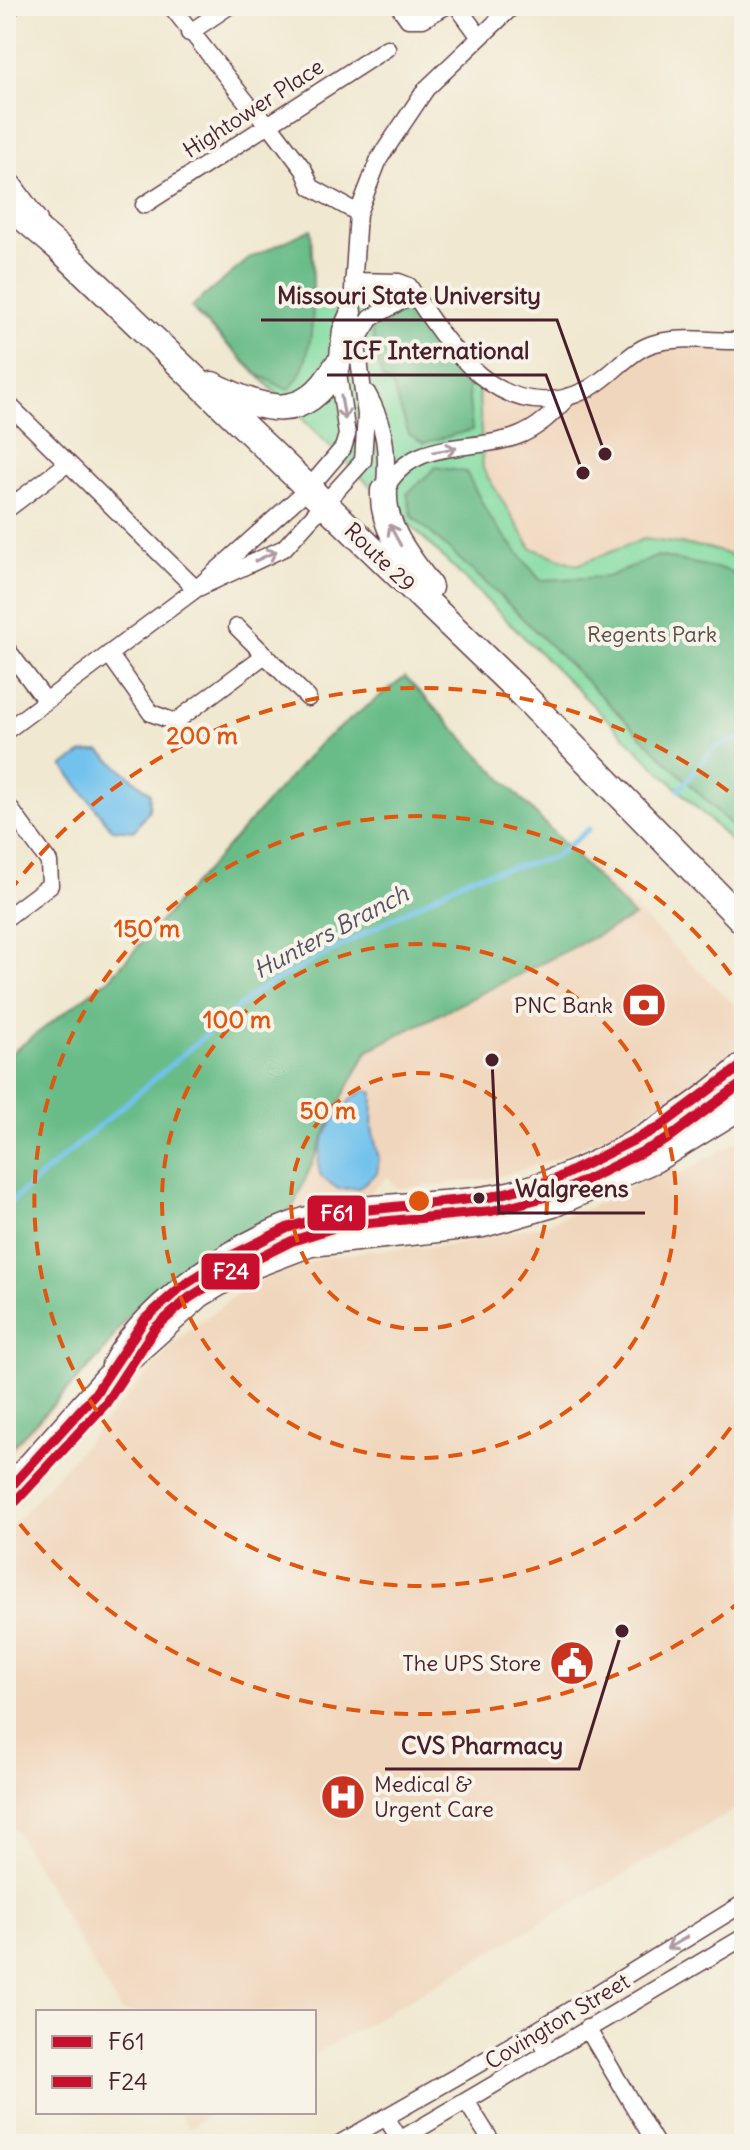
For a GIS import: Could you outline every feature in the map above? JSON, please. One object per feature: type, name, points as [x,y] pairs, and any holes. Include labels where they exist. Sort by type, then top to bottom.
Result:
[{"type":"main road","name":"Route 29","points":[[6,203],[58,247],[471,645],[744,922]]},
{"type":"main road","points":[[192,375],[241,399],[269,408],[286,408],[314,398],[337,366]]},
{"type":"main road","points":[[384,491],[385,512],[391,530],[471,645]]},
{"type":"main road","points":[[107,1378],[131,1335],[167,1299],[230,1257],[269,1237],[318,1216],[492,1197],[549,1182],[602,1158],[677,1114],[744,1064]]},
{"type":"main road","points":[[6,1492],[107,1378],[200,1295],[267,1258],[338,1238],[483,1225],[553,1205],[655,1160],[744,1105]]},
{"type":"street","points":[[6,12],[13,6]]},
{"type":"street","points":[[171,6],[189,33],[252,109],[269,124],[304,170],[311,187],[358,213]]},
{"type":"street","points":[[189,33],[229,6]]},
{"type":"street","points":[[403,12],[423,19],[446,6]]},
{"type":"street","points":[[457,6],[479,36]]},
{"type":"street","points":[[6,731],[363,461],[368,437],[352,293],[358,213],[379,159],[396,129],[426,89],[513,6]]},
{"type":"street","name":"Hightower Place","points":[[144,205],[387,48]]},
{"type":"street","points":[[6,174],[58,247]]},
{"type":"street","points":[[352,293],[399,282],[409,286],[408,297],[460,357],[491,385],[529,398],[570,395],[602,381],[649,345],[671,341],[744,341]]},
{"type":"street","points":[[196,589],[284,548],[318,496],[347,435],[337,366],[341,330],[352,293]]},
{"type":"street","points":[[356,343],[371,318],[408,297]]},
{"type":"street","points":[[361,384],[378,412],[385,435],[384,491]]},
{"type":"street","points":[[384,491],[395,471],[406,462],[432,452],[514,437],[544,422],[570,395]]},
{"type":"street","points":[[6,402],[196,589]]},
{"type":"street","points":[[6,510],[68,463]]},
{"type":"street","points":[[237,627],[308,698]]},
{"type":"street","points":[[6,648],[46,701]]},
{"type":"street","points":[[109,654],[151,713],[175,722],[265,655]]},
{"type":"street","points":[[6,803],[49,862],[50,885],[6,918]]},
{"type":"street","points":[[339,2144],[536,2031],[744,1903]]},
{"type":"street","name":"Covington Street","points":[[396,2142],[744,1937]]},
{"type":"street","points":[[587,2028],[656,2144]]},
{"type":"street","points":[[536,2031],[548,2052]]},
{"type":"street","points":[[466,2101],[493,2144]]},
{"type":"street","points":[[386,2117],[396,2142]]},
{"type":"shaded area","points":[[744,336],[744,560],[709,548],[644,539],[577,565],[531,548],[483,468],[478,376],[550,399],[649,345]]},
{"type":"shaded area","points":[[563,841],[744,1014],[744,1041],[683,1090],[605,1136],[555,1159],[497,1177],[435,1186],[397,1188],[388,1177],[369,1193],[325,1201],[275,1219],[155,1297],[6,1461],[6,1231]]},
{"type":"shaded area","points":[[744,1137],[744,1804],[316,2054],[316,2010],[120,2010],[6,1814],[6,1533],[176,1341],[240,1292],[281,1271],[323,1258],[367,1251],[449,1246],[539,1226],[603,1202],[671,1165],[679,1175]]},
{"type":"shaded area","points":[[180,2114],[212,2114],[188,2128]]},
{"type":"green space","points":[[311,229],[313,314],[310,337],[299,376],[288,390],[257,374],[191,307],[250,258]]},
{"type":"green space","name":"Regents Park","points":[[399,282],[478,376],[483,469],[531,548],[577,565],[644,539],[709,548],[744,560],[744,854],[196,314],[355,297]]},
{"type":"green space","points":[[403,307],[423,322],[467,379],[472,430],[424,443],[409,434],[392,385],[382,378],[371,327]]},
{"type":"green space","points":[[436,467],[466,472],[490,518],[540,580],[607,577],[658,556],[726,570],[744,579],[744,838],[497,593],[412,516],[407,494]]},
{"type":"green space","points":[[405,677],[634,917],[368,1050],[336,1109],[294,1205],[265,1232],[127,1317],[100,1356],[6,1453],[6,1057],[110,978],[321,742]]},
{"type":"water","points":[[100,751],[150,793],[149,810],[134,831],[112,829],[63,766],[83,753]]},
{"type":"water","points":[[366,1090],[373,1093],[372,1128],[379,1159],[377,1173],[358,1188],[338,1189],[321,1176],[320,1153],[337,1114],[356,1095]]},
{"type":"waterway","name":"Hunters Branch","points":[[679,790],[714,748],[744,737]]},
{"type":"waterway","name":"Hunters Branch","points":[[6,1206],[257,991],[470,877],[553,858],[589,829]]},
{"type":"transit line","name":"F61","points":[[6,1492],[95,1394],[145,1319],[181,1287],[223,1260],[287,1228],[336,1213],[490,1197],[556,1179],[658,1128],[744,1064]]},
{"type":"transit line","name":"F24","points":[[16,1501],[106,1403],[155,1328],[189,1298],[230,1272],[292,1241],[339,1226],[492,1211],[560,1193],[666,1140],[744,1082]]},
{"type":"place","name":"Missouri State University","points":[[605,454]]},
{"type":"place","name":"ICF International","points":[[583,473]]},
{"type":"place","name":"PNC Bank","points":[[644,1005]]},
{"type":"place","name":"Walgreens","points":[[492,1060]]},
{"type":"place","name":"CVS Pharmacy","points":[[622,1631]]},
{"type":"place","name":"The UPS Store","points":[[572,1663]]},
{"type":"place","name":"Medical & Urgent Care","points":[[343,1797]]}]
